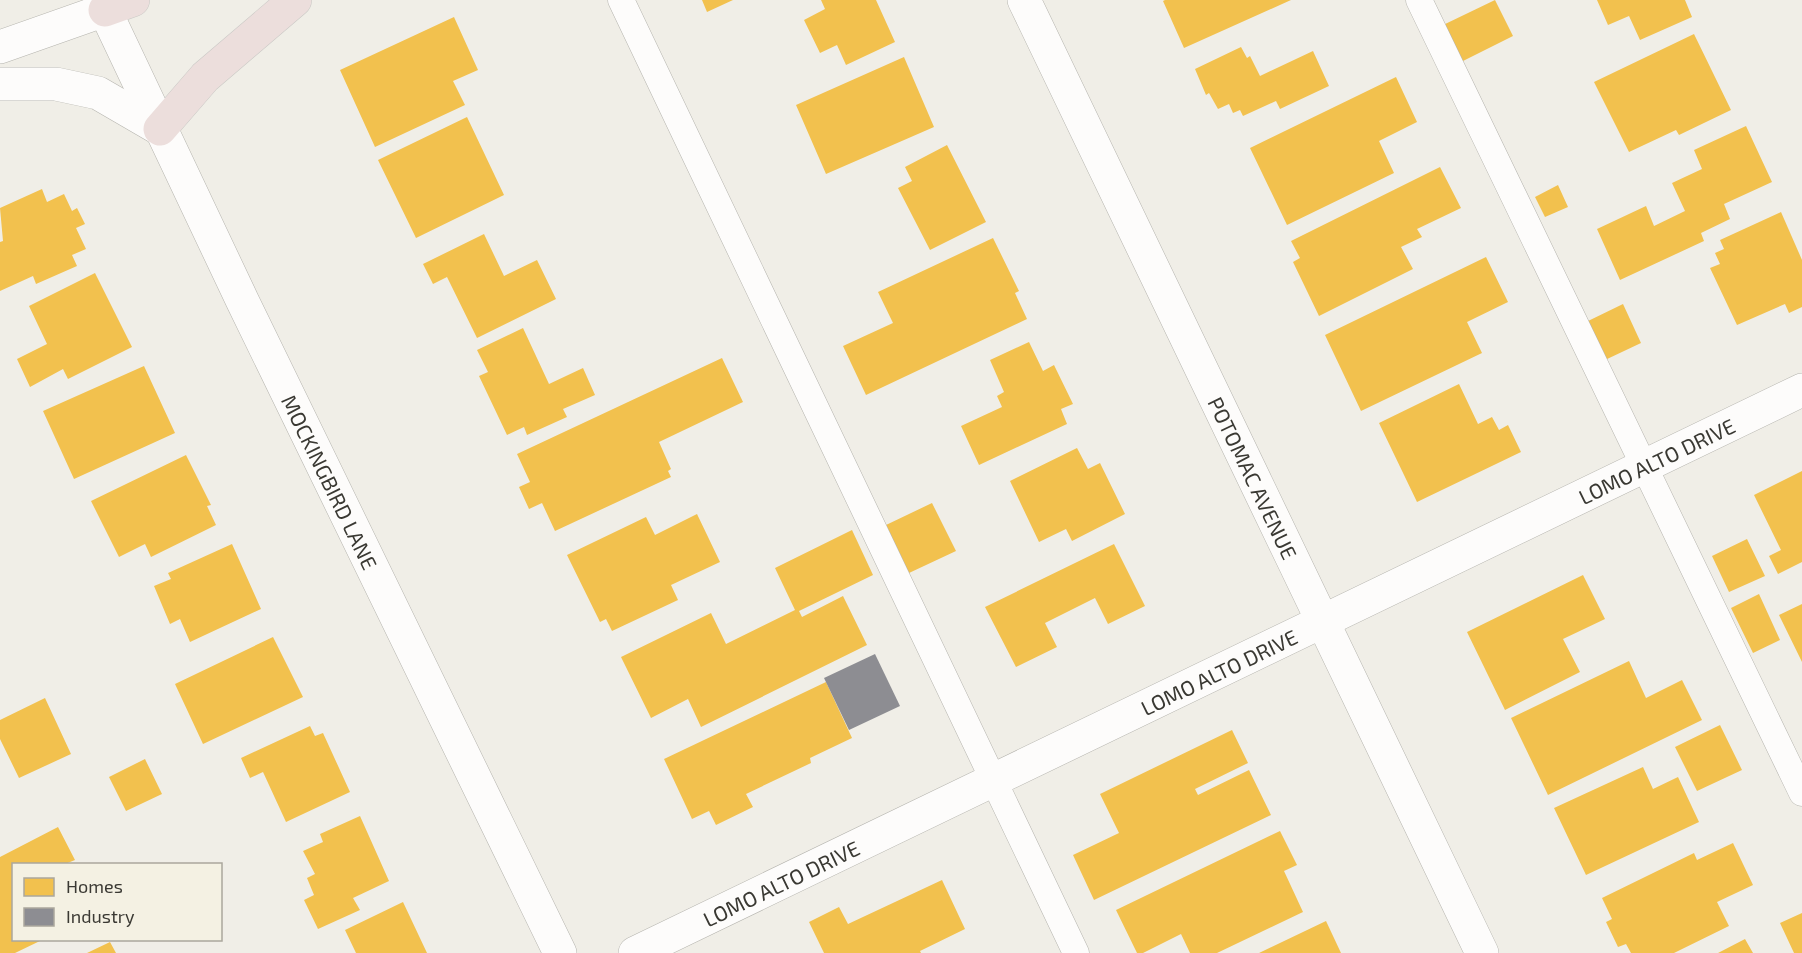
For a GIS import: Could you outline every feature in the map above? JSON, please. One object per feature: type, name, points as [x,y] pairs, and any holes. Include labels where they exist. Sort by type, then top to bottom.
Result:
[{"type":"highway","points":[[160,129],[205,77],[295,0]]},
{"type":"street","name":"POTOMAC AVENUE","points":[[1024,0],[1482,953]]},
{"type":"street","name":"MOCKINGBIRD LANE","points":[[113,3],[160,129],[560,953]]},
{"type":"street","points":[[0,47],[113,3]]},
{"type":"street","points":[[0,84],[56,84],[98,93],[160,129]]},
{"type":"street","name":"LOMO ALTO DRIVE","points":[[635,953],[1802,390]]},
{"type":"lane","points":[[621,0],[1076,953]]},
{"type":"lane","points":[[1419,0],[1802,793]]},
{"type":"building: Homes","points":[[702,0],[733,0],[707,12]]},
{"type":"building: Homes","points":[[821,0],[876,0],[895,42],[846,65],[837,45],[820,53],[804,20],[825,9]]},
{"type":"building: Homes","points":[[1165,0],[1291,0],[1184,48],[1163,1]]},
{"type":"building: Homes","points":[[1495,0],[1513,36],[1459,63],[1441,26]]},
{"type":"building: Homes","points":[[1597,0],[1685,0],[1692,17],[1640,40],[1629,16],[1608,25]]},
{"type":"building: Homes","points":[[454,17],[478,70],[453,81],[465,105],[375,147],[340,70]]},
{"type":"building: Homes","points":[[1694,34],[1731,110],[1679,135],[1676,130],[1629,152],[1594,82]]},
{"type":"building: Homes","points":[[1241,47],[1247,58],[1250,56],[1260,76],[1313,51],[1329,86],[1280,109],[1276,101],[1243,116],[1240,110],[1233,113],[1229,104],[1218,109],[1209,93],[1206,95],[1195,69]]},
{"type":"building: Homes","points":[[904,57],[934,127],[826,174],[796,105]]},
{"type":"building: Homes","points":[[1396,77],[1417,122],[1379,141],[1394,173],[1287,225],[1250,148]]},
{"type":"building: Homes","points":[[467,117],[504,195],[416,238],[378,160]]},
{"type":"building: Homes","points":[[1746,126],[1772,182],[1724,204],[1730,219],[1701,233],[1704,241],[1620,280],[1597,229],[1646,206],[1654,226],[1685,211],[1672,183],[1702,169],[1694,150]]},
{"type":"building: Homes","points":[[947,145],[986,222],[930,250],[898,188],[912,181],[905,167]]},
{"type":"building: Homes","points":[[1440,167],[1461,208],[1417,229],[1422,237],[1401,247],[1413,269],[1319,316],[1293,262],[1300,258],[1291,241]]},
{"type":"building: Homes","points":[[1558,185],[1568,207],[1545,217],[1535,197]]},
{"type":"building: Homes","points":[[42,189],[47,202],[64,194],[72,211],[77,208],[85,224],[76,228],[86,249],[72,255],[77,266],[36,284],[33,276],[0,291],[0,242],[3,241],[0,208]]},
{"type":"building: Homes","points":[[1781,212],[1802,260],[1802,307],[1789,313],[1785,304],[1737,325],[1710,268],[1720,264],[1715,253],[1724,249],[1720,240]]},
{"type":"building: Homes","points":[[484,234],[504,276],[537,260],[556,299],[477,338],[447,277],[433,284],[423,264]]},
{"type":"building: Homes","points":[[993,238],[1019,291],[1015,293],[1027,319],[866,395],[843,346],[893,323],[878,292]]},
{"type":"building: Homes","points":[[1486,257],[1508,302],[1467,322],[1482,353],[1361,411],[1325,335]]},
{"type":"building: Homes","points":[[95,273],[132,347],[68,379],[63,369],[30,387],[17,359],[47,344],[29,306]]},
{"type":"building: Homes","points":[[1623,304],[1641,343],[1605,360],[1586,322]]},
{"type":"building: Homes","points":[[523,328],[549,384],[583,368],[595,395],[563,409],[567,417],[527,435],[524,427],[507,435],[479,376],[488,372],[477,350]]},
{"type":"building: Homes","points":[[1029,342],[1043,371],[1054,365],[1073,404],[1061,409],[1067,424],[979,465],[961,426],[1002,407],[997,396],[1004,392],[990,360]]},
{"type":"building: Homes","points":[[722,358],[743,402],[659,442],[671,469],[668,471],[671,477],[555,531],[542,503],[529,509],[519,487],[530,482],[517,454]]},
{"type":"building: Homes","points":[[144,366],[175,433],[74,479],[43,411]]},
{"type":"building: Homes","points":[[1459,384],[1478,424],[1492,417],[1499,430],[1508,425],[1521,452],[1417,502],[1379,423]]},
{"type":"building: Homes","points":[[1077,448],[1088,469],[1100,463],[1125,514],[1072,541],[1066,529],[1039,542],[1010,481]]},
{"type":"building: Homes","points":[[186,455],[211,505],[207,506],[216,525],[151,557],[145,544],[119,557],[91,501]]},
{"type":"building: Homes","points":[[1802,471],[1802,562],[1778,574],[1769,556],[1781,550],[1754,495]]},
{"type":"building: Homes","points":[[932,503],[956,551],[909,573],[886,525]]},
{"type":"building: Homes","points":[[697,514],[720,562],[671,585],[678,600],[612,631],[606,619],[600,622],[567,555],[646,517],[655,535]]},
{"type":"building: Homes","points":[[852,530],[873,575],[799,611],[802,617],[843,596],[867,645],[701,727],[688,699],[651,718],[621,657],[711,613],[726,644],[795,610],[775,568]]},
{"type":"building: Homes","points":[[1747,539],[1765,576],[1729,592],[1712,556]]},
{"type":"building: Homes","points":[[232,544],[261,609],[190,642],[180,619],[170,624],[154,586],[171,579],[168,573]]},
{"type":"building: Homes","points":[[1114,544],[1145,606],[1108,624],[1095,598],[1045,623],[1057,647],[1016,667],[985,607]]},
{"type":"building: Homes","points":[[1583,575],[1605,619],[1563,639],[1580,672],[1505,710],[1467,632]]},
{"type":"building: Homes","points":[[1759,594],[1780,640],[1753,653],[1731,608]]},
{"type":"building: Homes","points":[[1802,604],[1802,662],[1779,615]]},
{"type":"building: Homes","points":[[273,637],[303,697],[203,744],[175,684]]},
{"type":"building: Homes","points":[[1629,661],[1646,698],[1682,680],[1702,720],[1548,795],[1511,718]]},
{"type":"building: Homes","points":[[826,682],[852,738],[810,758],[811,763],[746,794],[753,807],[716,825],[709,811],[692,819],[664,759]]},
{"type":"building: Homes","points":[[45,698],[71,754],[19,778],[0,739],[0,720]]},
{"type":"building: Homes","points":[[1720,725],[1742,770],[1697,791],[1675,747]]},
{"type":"building: Homes","points":[[310,726],[315,736],[323,733],[350,792],[286,822],[263,772],[250,778],[241,758]]},
{"type":"building: Homes","points":[[1232,730],[1248,763],[1195,789],[1198,795],[1249,770],[1271,815],[1094,900],[1073,855],[1119,833],[1100,794]]},
{"type":"building: Homes","points":[[145,759],[162,794],[126,811],[109,777]]},
{"type":"building: Homes","points":[[1643,767],[1653,789],[1678,777],[1699,822],[1586,875],[1554,808]]},
{"type":"building: Homes","points":[[360,816],[389,881],[353,898],[360,910],[318,929],[304,900],[314,895],[307,878],[315,874],[303,851],[323,842],[320,834]]},
{"type":"building: Homes","points":[[58,827],[75,860],[68,863],[12,863],[12,941],[40,941],[15,953],[0,953],[0,857]]},
{"type":"building: Homes","points":[[1280,831],[1297,865],[1284,871],[1303,912],[1217,953],[1190,953],[1181,934],[1143,953],[1137,953],[1116,910]]},
{"type":"building: Homes","points":[[1733,843],[1753,885],[1717,902],[1729,926],[1674,953],[1631,953],[1626,944],[1618,947],[1606,922],[1612,919],[1602,898],[1694,853],[1697,860]]},
{"type":"building: Homes","points":[[942,880],[965,929],[920,951],[921,953],[824,953],[809,922],[839,907],[848,924]]},
{"type":"building: Homes","points":[[403,902],[427,953],[356,953],[345,930]]},
{"type":"building: Homes","points":[[1802,913],[1802,953],[1794,953],[1780,923]]},
{"type":"building: Homes","points":[[1326,921],[1341,953],[1259,953]]},
{"type":"building: Homes","points":[[1745,939],[1753,953],[1718,953]]},
{"type":"building: Homes","points":[[110,942],[116,953],[87,953]]},
{"type":"building: Industry","points":[[875,654],[900,706],[849,730],[824,678]]}]
